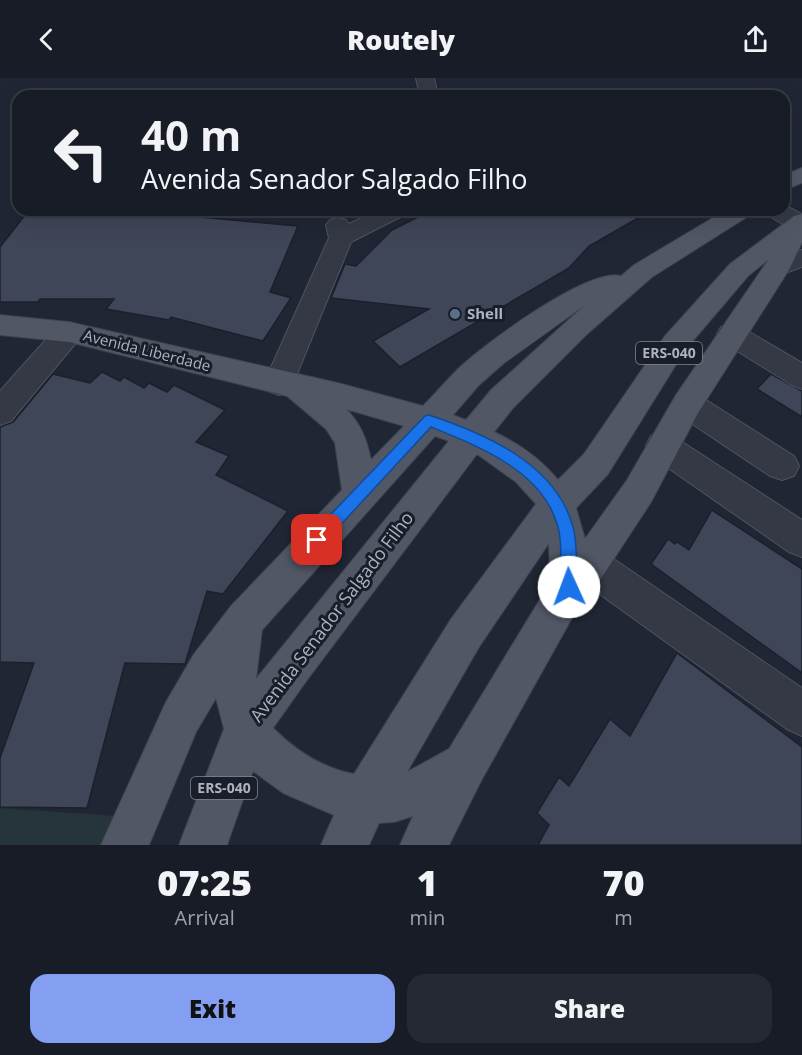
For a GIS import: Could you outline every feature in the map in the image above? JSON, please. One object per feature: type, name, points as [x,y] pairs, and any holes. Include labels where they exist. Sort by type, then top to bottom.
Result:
[{"type":"main road","name":"Avenida Senador Salgado Filho","points":[[125,845],[181,717],[209,669],[245,620],[469,376],[494,355],[560,308],[643,271],[732,216]]},
{"type":"main road","points":[[427,843],[465,765],[579,576],[639,490],[662,446],[731,334],[789,263],[793,218]]},
{"type":"main road","name":"ERS-040","points":[[345,845],[365,800],[465,633],[510,567],[557,504],[596,464],[675,343],[739,270],[793,218]]},
{"type":"main road","name":"Avenida Senador Salgado Filho","points":[[202,845],[246,730],[292,664],[502,399],[576,328],[643,271]]},
{"type":"main road","name":"Avenida Liberdade","points":[[0,325],[69,332],[286,385],[321,390],[429,420]]},
{"type":"main road","name":"Avenida Liberdade","points":[[286,385],[337,420],[351,438],[360,493]]},
{"type":"main road","points":[[429,420],[471,436],[512,458],[531,473],[557,504],[579,576]]},
{"type":"main road","points":[[245,620],[238,647],[236,684],[238,705],[246,730],[262,749],[291,774],[323,789],[365,800],[397,798],[425,787],[465,765]]},
{"type":"street","points":[[286,385],[340,232],[381,216]]},
{"type":"street","points":[[0,412],[69,332]]},
{"type":"street","points":[[731,334],[802,377]]},
{"type":"street","points":[[687,404],[782,466]]},
{"type":"street","points":[[662,446],[802,540]]},
{"type":"street","points":[[579,576],[802,714]]},
{"type":"shaded area","points":[[0,808],[117,816],[104,845],[0,845]]},
{"type":"building","points":[[24,216],[200,216],[298,226],[270,292],[291,298],[263,341],[171,317],[169,320],[106,309],[114,299],[40,299],[38,302],[0,302],[0,247]]},
{"type":"building","points":[[420,216],[642,216],[589,246],[569,268],[400,367],[373,341],[429,309],[331,298],[345,264],[356,266],[392,230]]},
{"type":"building","points":[[102,372],[120,381],[124,377],[144,388],[149,383],[167,392],[174,385],[225,410],[196,442],[229,456],[216,475],[288,511],[223,594],[207,591],[185,664],[125,663],[87,808],[0,807],[0,758],[34,663],[0,662],[0,427],[13,422],[53,374],[90,383]]},
{"type":"building","points":[[771,374],[802,391],[802,417],[757,389]]},
{"type":"building","points":[[712,510],[802,569],[802,673],[651,564],[668,539],[689,550]]},
{"type":"building","points":[[677,653],[802,747],[802,845],[538,845],[549,825],[537,813],[559,777],[569,786],[610,719],[630,736]]},
{"type":"place","name":"Shell","points":[[455,314]]},
{"type":"route","points":[[317,540],[429,420],[471,436],[512,458],[531,473],[557,504],[566,529],[569,587]]}]
